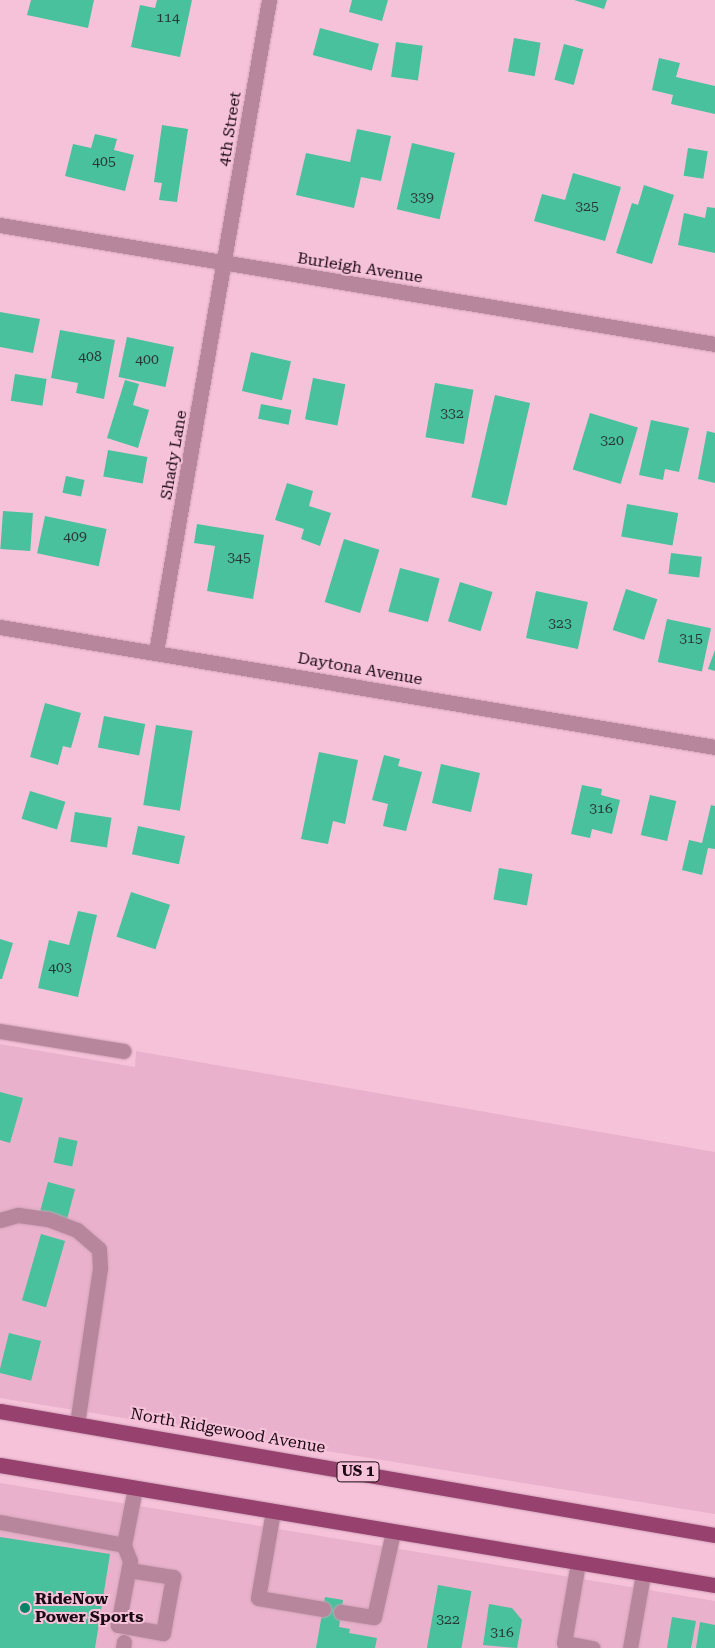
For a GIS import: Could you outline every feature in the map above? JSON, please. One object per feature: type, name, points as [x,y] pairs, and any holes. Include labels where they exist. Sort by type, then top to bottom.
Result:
[{"type":"main road","name":"North Ridgewood Avenue","points":[[0,1411],[715,1535]]},
{"type":"main road","points":[[0,1465],[715,1586]]},
{"type":"street","name":"4th Street","points":[[226,263],[269,0]]},
{"type":"street","name":"Burleigh Avenue","points":[[0,225],[715,344]]},
{"type":"street","name":"Shady Lane","points":[[156,652],[226,263]]},
{"type":"street","name":"Daytona Avenue","points":[[0,627],[715,747]]},
{"type":"street","points":[[0,1031],[123,1051]]},
{"type":"street","points":[[0,1220],[18,1216],[48,1219],[77,1230],[99,1249],[100,1268],[77,1423]]},
{"type":"street","points":[[129,1570],[173,1577],[163,1633],[118,1625],[129,1570],[130,1561],[124,1545],[135,1488]]},
{"type":"street","points":[[273,1512],[258,1598],[323,1609]]},
{"type":"street","points":[[0,1522],[124,1545]]},
{"type":"street","points":[[341,1612],[374,1617],[394,1532]]},
{"type":"street","points":[[578,1563],[564,1643],[593,1648]]},
{"type":"street","points":[[630,1648],[643,1574]]},
{"type":"shaded area","points":[[0,1044],[135,1067],[136,1051],[715,1152],[715,1514],[0,1398]]},
{"type":"shaded area","points":[[0,1483],[715,1601],[715,1648],[0,1648]]},
{"type":"building","points":[[31,0],[94,0],[88,28],[27,15]]},
{"type":"building","points":[[157,0],[192,0],[180,57],[131,47],[140,5],[155,8]]},
{"type":"building","points":[[352,0],[388,0],[382,21],[349,12]]},
{"type":"building","points":[[574,0],[607,0],[604,9]]},
{"type":"building","points":[[320,28],[379,44],[372,71],[313,55]]},
{"type":"building","points":[[514,38],[541,43],[535,76],[508,71]]},
{"type":"building","points":[[396,42],[423,46],[418,80],[391,77]]},
{"type":"building","points":[[564,44],[583,49],[574,85],[554,80]]},
{"type":"building","points":[[659,58],[680,63],[676,77],[715,86],[715,114],[671,104],[673,95],[652,90]]},
{"type":"building","points":[[162,125],[188,129],[177,202],[159,200],[162,183],[154,182]]},
{"type":"building","points":[[357,129],[391,136],[381,181],[361,177],[354,208],[296,195],[306,153],[350,162]]},
{"type":"building","points":[[95,134],[117,139],[114,150],[134,155],[125,191],[65,176],[73,144],[91,148]]},
{"type":"building","points":[[412,143],[455,153],[440,219],[397,209]]},
{"type":"building","points":[[688,148],[708,151],[703,179],[684,176]]},
{"type":"building","points":[[573,173],[621,187],[605,241],[534,221],[542,194],[565,200]]},
{"type":"building","points":[[644,185],[674,195],[652,264],[616,253],[632,203],[638,205]]},
{"type":"building","points":[[707,207],[715,208],[715,253],[678,245],[684,213],[705,218]]},
{"type":"building","points":[[0,312],[40,319],[33,353],[0,347]]},
{"type":"building","points":[[60,330],[115,340],[104,399],[76,393],[78,383],[51,378]]},
{"type":"building","points":[[127,337],[174,347],[165,387],[118,377]]},
{"type":"building","points":[[251,352],[291,361],[282,400],[242,391]]},
{"type":"building","points":[[15,374],[47,379],[42,406],[11,401]]},
{"type":"building","points":[[313,378],[345,384],[337,426],[305,419]]},
{"type":"building","points":[[125,380],[139,384],[133,405],[149,410],[138,448],[107,438]]},
{"type":"building","points":[[435,383],[473,390],[464,444],[425,437]]},
{"type":"building","points":[[495,395],[530,403],[506,505],[471,497]]},
{"type":"building","points":[[261,404],[291,410],[289,425],[258,419]]},
{"type":"building","points":[[590,413],[638,428],[621,484],[573,469]]},
{"type":"building","points":[[651,420],[689,428],[679,472],[665,469],[663,480],[639,475]]},
{"type":"building","points":[[707,431],[715,433],[715,483],[698,479]]},
{"type":"building","points":[[108,450],[147,457],[143,484],[103,477]]},
{"type":"building","points":[[66,476],[85,480],[81,497],[62,493]]},
{"type":"building","points":[[287,483],[313,491],[309,506],[331,513],[320,546],[301,539],[304,529],[275,520]]},
{"type":"building","points":[[627,504],[678,513],[672,546],[621,536]]},
{"type":"building","points":[[3,511],[33,513],[30,551],[0,549]]},
{"type":"building","points":[[45,516],[107,529],[99,566],[37,553]]},
{"type":"building","points":[[197,524],[264,535],[253,599],[207,591],[215,546],[194,543]]},
{"type":"building","points":[[344,539],[379,550],[360,613],[325,602]]},
{"type":"building","points":[[671,553],[702,557],[699,578],[668,574]]},
{"type":"building","points":[[400,568],[440,579],[428,622],[388,611]]},
{"type":"building","points":[[460,582],[493,592],[481,631],[448,621]]},
{"type":"building","points":[[626,589],[657,599],[644,640],[613,630]]},
{"type":"building","points":[[536,591],[588,602],[578,649],[526,638]]},
{"type":"building","points":[[667,619],[711,628],[702,671],[658,662]]},
{"type":"building","points":[[715,650],[715,671],[708,669]]},
{"type":"building","points":[[45,703],[81,713],[71,748],[63,746],[58,765],[30,757]]},
{"type":"building","points":[[104,716],[145,724],[139,755],[98,747]]},
{"type":"building","points":[[156,725],[193,731],[180,811],[143,805]]},
{"type":"building","points":[[319,752],[358,760],[345,824],[333,821],[328,844],[301,839]]},
{"type":"building","points":[[384,755],[400,759],[398,766],[422,772],[406,831],[383,826],[388,804],[372,800]]},
{"type":"building","points":[[441,764],[480,773],[471,812],[432,803]]},
{"type":"building","points":[[582,785],[602,789],[601,795],[620,800],[612,834],[592,829],[590,838],[571,834]]},
{"type":"building","points":[[30,791],[65,802],[57,830],[22,819]]},
{"type":"building","points":[[650,795],[676,801],[667,841],[641,835]]},
{"type":"building","points":[[711,805],[715,806],[715,849],[708,848],[702,875],[682,870],[689,840],[702,843]]},
{"type":"building","points":[[75,812],[112,818],[107,847],[70,842]]},
{"type":"building","points":[[138,826],[185,836],[179,864],[132,854]]},
{"type":"building","points":[[499,868],[532,874],[527,905],[493,900]]},
{"type":"building","points":[[131,892],[170,905],[155,949],[116,937]]},
{"type":"building","points":[[78,911],[97,915],[78,997],[38,988],[49,940],[69,945]]},
{"type":"building","points":[[0,939],[13,943],[2,979],[0,979]]},
{"type":"building","points":[[0,1092],[23,1098],[10,1143],[0,1140]]},
{"type":"building","points":[[59,1137],[78,1141],[72,1166],[54,1162]]},
{"type":"building","points":[[48,1182],[75,1189],[67,1219],[40,1212]]},
{"type":"building","points":[[41,1234],[65,1241],[46,1307],[22,1300]]},
{"type":"building","points":[[9,1333],[41,1341],[31,1381],[0,1373]]},
{"type":"building","points":[[0,1537],[110,1554],[95,1648],[0,1648]]},
{"type":"building","points":[[438,1585],[471,1591],[461,1648],[427,1648]]},
{"type":"building","points":[[325,1597],[343,1600],[339,1627],[350,1629],[349,1633],[377,1638],[375,1648],[316,1648]]},
{"type":"building","points":[[489,1604],[512,1608],[522,1620],[517,1648],[483,1645]]},
{"type":"building","points":[[672,1617],[696,1621],[691,1648],[667,1648]]},
{"type":"building","points":[[700,1622],[715,1625],[715,1648],[696,1648]]},
{"type":"place","name":"RideNow Power Sports","points":[[25,1608]]}]
